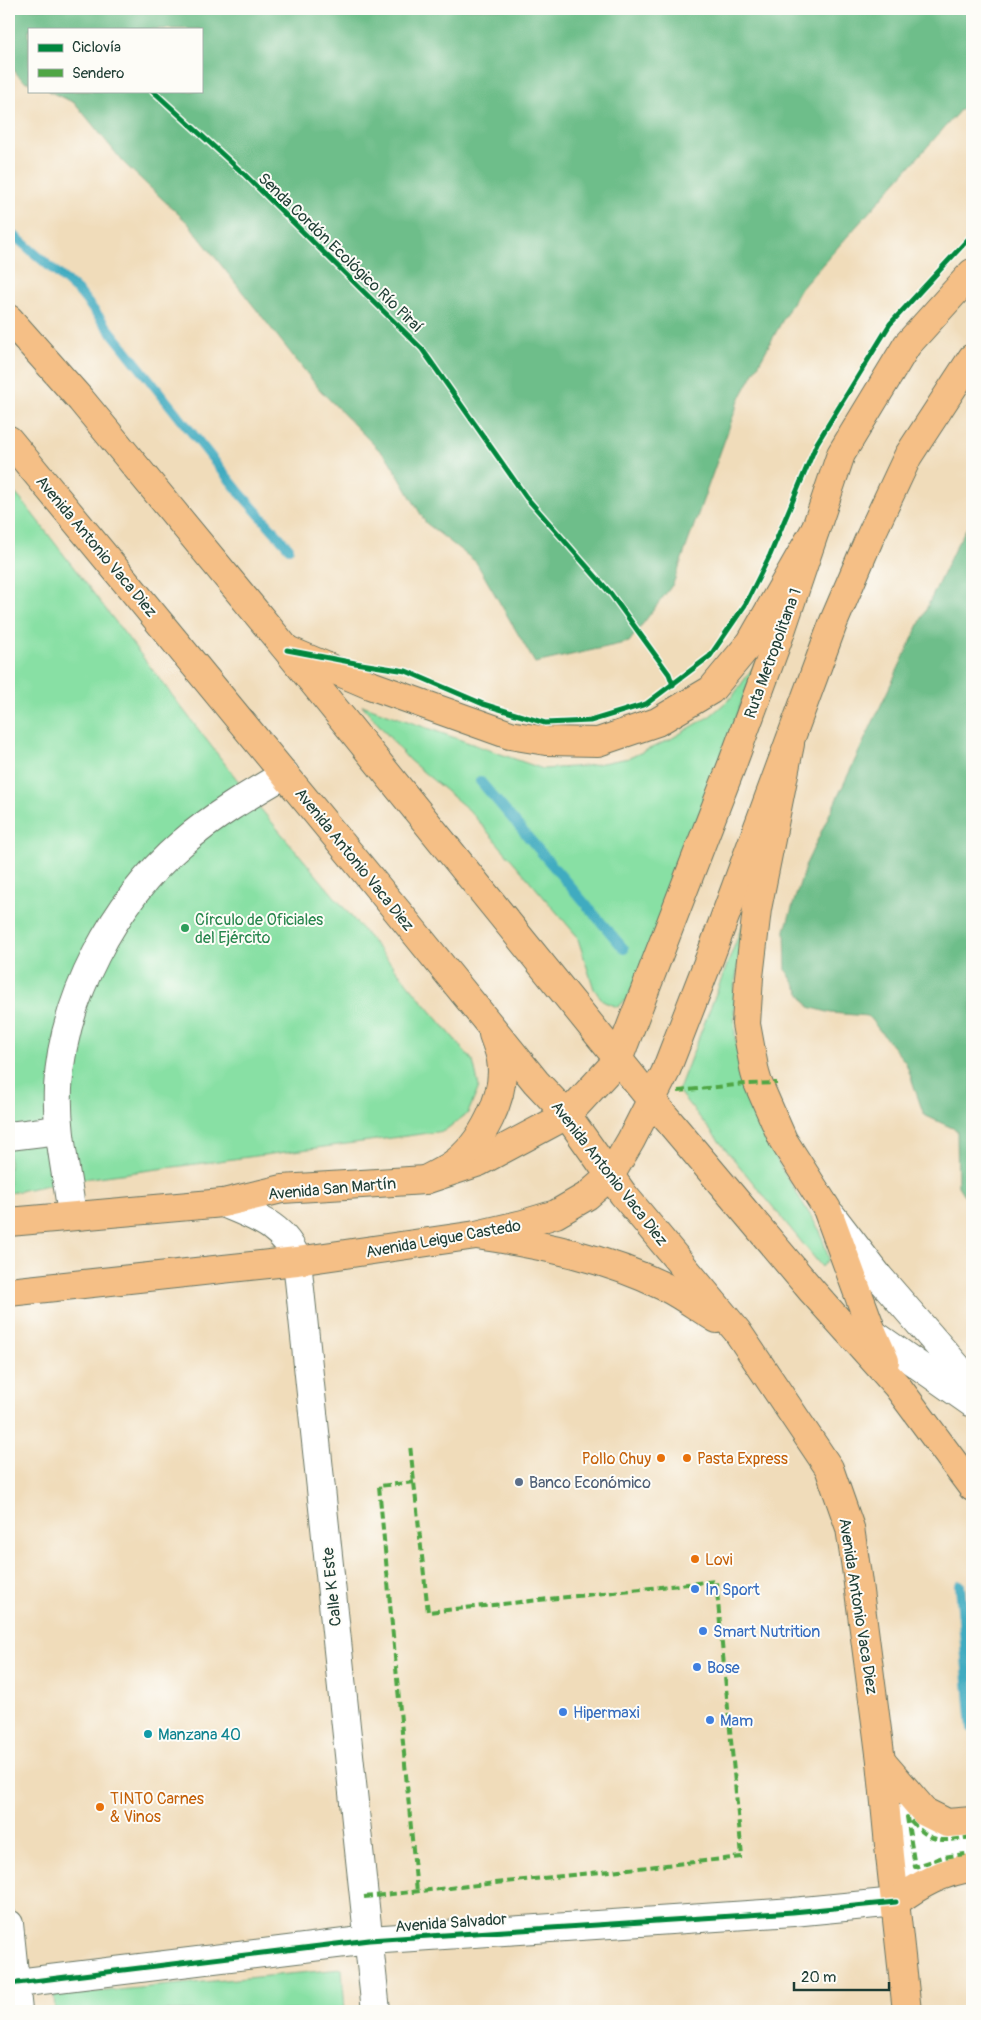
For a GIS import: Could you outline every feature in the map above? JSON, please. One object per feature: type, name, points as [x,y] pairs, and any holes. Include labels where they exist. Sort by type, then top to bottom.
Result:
[{"type":"main road","name":"Ruta Metropolitana 1","points":[[618,1060],[733,762],[841,454],[907,344],[972,273]]},
{"type":"main road","points":[[9,319],[81,400],[287,650],[652,1101],[812,1291],[896,1386],[972,1487]]},
{"type":"main road","points":[[652,1101],[710,957],[834,621],[870,537],[908,456],[972,358]]},
{"type":"main road","name":"Avenida Antonio Vaca Diez","points":[[9,440],[536,1082],[567,1115],[610,1176],[737,1331],[829,1468],[847,1520],[856,1568],[881,1761],[908,2011]]},
{"type":"main road","points":[[287,650],[370,685],[510,735],[546,741],[598,742],[657,722],[711,690],[751,642],[815,530]]},
{"type":"main road","points":[[790,744],[757,909],[749,977],[746,1024],[754,1073],[779,1132],[827,1209],[873,1334],[896,1386]]},
{"type":"main road","points":[[425,1180],[452,1165],[467,1151],[485,1128],[500,1093],[501,1061],[491,1026]]},
{"type":"main road","name":"Avenida San Martín","points":[[9,1222],[223,1203],[282,1189],[425,1180],[480,1162],[567,1115],[618,1060]]},
{"type":"main road","name":"Avenida Leigue Castedo","points":[[298,1261],[476,1235],[556,1214],[587,1196],[610,1176],[652,1101]]},
{"type":"main road","points":[[476,1235],[530,1243],[618,1268],[665,1287],[737,1331]]},
{"type":"main road","points":[[9,1292],[298,1261]]},
{"type":"main road","points":[[881,1761],[925,1812],[946,1823],[972,1821]]},
{"type":"main road","points":[[896,1902],[921,1884],[958,1869],[972,1868]]},
{"type":"street","points":[[72,1216],[59,1130],[58,1090],[62,1049],[81,985],[112,926],[152,872],[180,845],[211,820],[285,774]]},
{"type":"street","points":[[9,1136],[59,1130]]},
{"type":"street","name":"Calle K Este","points":[[223,1203],[266,1221],[290,1245],[298,1261],[376,2011]]},
{"type":"street","points":[[827,1209],[879,1277],[972,1384]]},
{"type":"street","points":[[812,1291],[972,1403]]},
{"type":"street","points":[[972,1837],[941,1841],[920,1831],[907,1817],[915,1867],[942,1856],[972,1853]]},
{"type":"street","name":"Avenida Salvador","points":[[12,1983],[369,1940],[793,1912],[896,1902]]},
{"type":"street","points":[[9,1924],[12,1983],[18,2011]]},
{"type":"green space","points":[[9,9],[972,9],[972,105],[960,110],[798,292],[739,400],[673,584],[629,642],[535,663],[476,562],[426,523],[389,460],[320,390],[188,223],[124,163],[75,103],[50,92],[202,92],[202,28],[28,28],[28,82],[14,70],[8,51]]},
{"type":"green space","name":"Círculo de Oficiales del Ejército","points":[[9,487],[24,503],[249,795],[473,1061],[479,1087],[468,1113],[444,1131],[68,1181],[9,1193]]},
{"type":"green space","points":[[972,519],[972,1208],[958,1186],[957,1130],[924,1115],[906,1063],[868,1016],[831,1013],[809,1007],[786,970],[785,930],[806,864],[956,546]]},
{"type":"green space","points":[[756,663],[652,944],[627,999],[618,1007],[604,1002],[594,989],[577,936],[469,810],[409,760],[362,705],[543,769],[586,766],[629,758],[669,740],[710,716],[733,696]]},
{"type":"green space","points":[[748,911],[734,989],[735,1036],[741,1070],[756,1114],[781,1168],[820,1231],[829,1259],[822,1267],[678,1091]]},
{"type":"green space","points":[[342,1969],[345,2011],[55,2011],[54,1996]]},
{"type":"waterway","points":[[9,231],[80,293],[240,493],[289,548]]},
{"type":"waterway","points":[[480,781],[624,949]]},
{"type":"waterway","points":[[960,1585],[972,1728]]},
{"type":"marked path","points":[[678,1091],[746,1084],[777,1083]]},
{"type":"marked path","points":[[364,1897],[742,1857],[716,1581],[428,1612],[410,1445]]},
{"type":"marked path","points":[[414,1482],[379,1486],[417,1892]]},
{"type":"marked path","points":[[972,1837],[951,1840],[936,1839],[923,1832],[907,1817],[915,1867],[943,1857],[972,1853]]},
{"type":"cycle path","name":"Senda Cordón Ecológico Río Piraí","points":[[154,92],[245,175],[422,349],[526,497],[611,594],[669,674],[673,685]]},
{"type":"cycle path","points":[[287,650],[406,671],[483,704],[545,723],[590,721],[646,704],[710,656],[745,605],[770,555],[817,443],[890,324],[972,235]]},
{"type":"cycle path","points":[[9,1984],[369,1940],[793,1912],[896,1902]]},
{"type":"place","name":"Círculo de Oficiales del Ejército","points":[[185,928]]},
{"type":"place","name":"Pollo Chuy","points":[[661,1458]]},
{"type":"place","name":"Pasta Express","points":[[687,1458]]},
{"type":"place","name":"Banco Económico","points":[[519,1482]]},
{"type":"place","name":"Lovi","points":[[695,1559]]},
{"type":"place","name":"In Sport","points":[[695,1589]]},
{"type":"place","name":"Smart Nutrition","points":[[703,1631]]},
{"type":"place","name":"Bose","points":[[697,1667]]},
{"type":"place","name":"Hipermaxi","points":[[563,1712]]},
{"type":"place","name":"Mam","points":[[710,1720]]},
{"type":"place","name":"Manzana 40","points":[[148,1734]]},
{"type":"place","name":"TINTO Carnes & Vinos","points":[[100,1807]]}]
